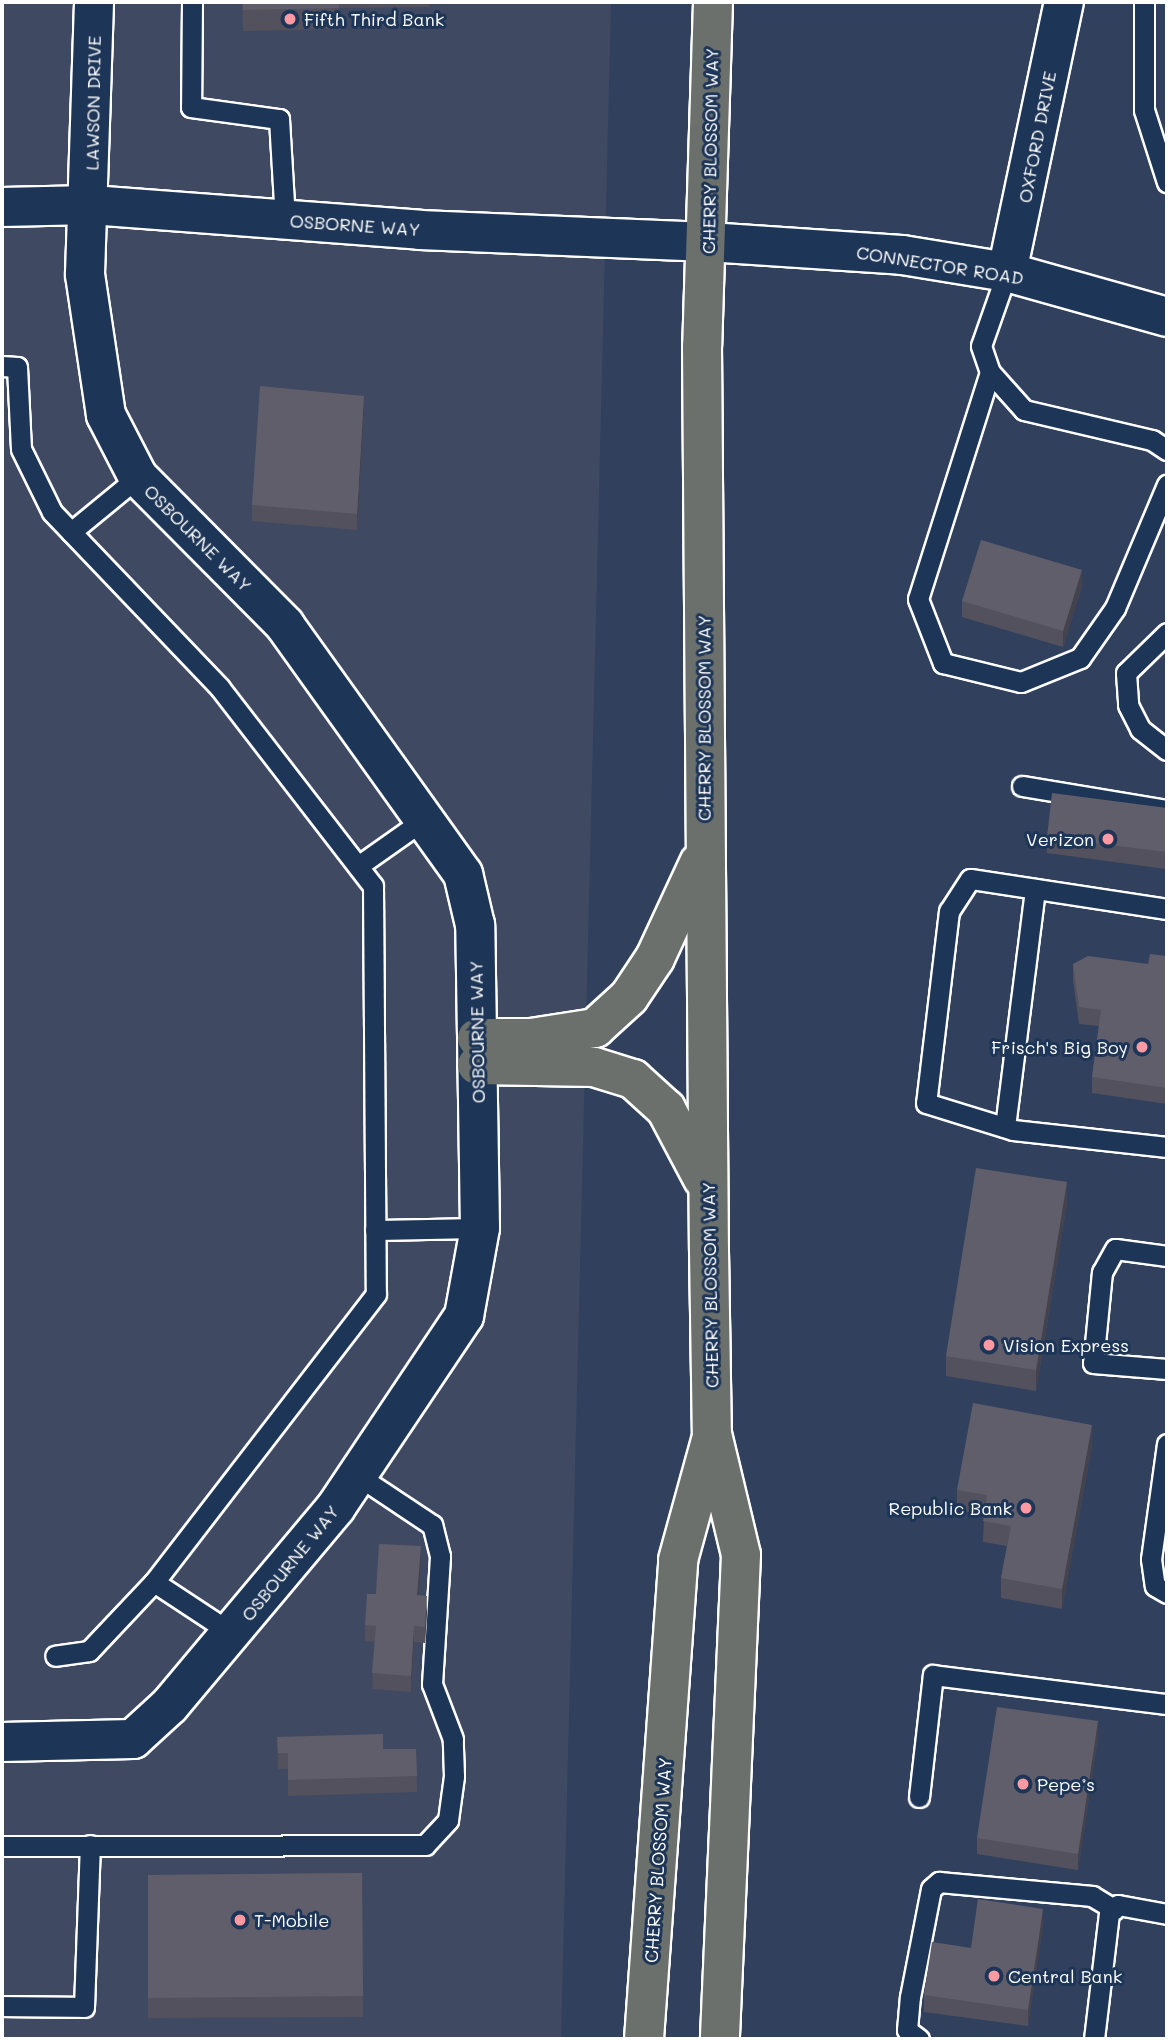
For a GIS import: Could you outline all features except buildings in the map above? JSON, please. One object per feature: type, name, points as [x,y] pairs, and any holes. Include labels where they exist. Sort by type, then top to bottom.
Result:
[{"type":"main road","name":"CHERRY BLOSSOM WAY","points":[[712,2],[708,242],[702,345],[704,851],[712,1434],[741,1555],[720,2039]]},
{"type":"main road","points":[[477,1052],[531,1038],[595,1028],[629,997],[655,958],[704,851]]},
{"type":"main road","points":[[477,1052],[594,1066],[634,1079],[666,1109],[708,1192]]},
{"type":"main road","name":"CHERRY BLOSSOM WAY","points":[[644,2039],[678,1560],[712,1434]]},
{"type":"street","name":"LAWSON DRIVE","points":[[91,205],[94,2]]},
{"type":"street","name":"OXFORD DRIVE","points":[[1007,272],[1064,2]]},
{"type":"street","name":"OSBORNE WAY","points":[[2,207],[91,205],[285,220],[708,242]]},
{"type":"street","name":"OSBOURNE WAY","points":[[2,1742],[133,1739],[233,1634],[357,1475],[464,1317],[480,1228],[475,925],[463,874],[426,818],[285,625],[138,477],[106,415],[85,274],[91,205]]},
{"type":"street","name":"CONNECTOR ROAD","points":[[708,242],[902,255],[1007,272],[1167,317]]},
{"type":"lane","points":[[192,2],[191,107],[279,119],[285,220]]},
{"type":"lane","points":[[1144,2],[1139,57],[1144,110],[1167,181]]},
{"type":"lane","points":[[1007,272],[981,346],[990,372],[1024,410],[1152,440],[1167,450]]},
{"type":"lane","points":[[2,366],[17,367],[21,449],[52,512],[220,688],[373,886],[376,1294],[154,1582],[89,1651],[55,1656]]},
{"type":"lane","points":[[990,372],[918,599],[943,663],[1021,682],[1080,657],[1115,608],[1167,485]]},
{"type":"lane","points":[[71,532],[138,477]]},
{"type":"lane","points":[[1161,638],[1126,673],[1128,705],[1140,729],[1167,750]]},
{"type":"lane","points":[[1022,786],[1167,810]]},
{"type":"lane","points":[[358,866],[426,818]]},
{"type":"lane","points":[[1167,909],[970,879],[949,911],[926,1103],[1004,1127],[1167,1147]]},
{"type":"lane","points":[[1004,1127],[1035,889]]},
{"type":"lane","points":[[375,1230],[480,1228]]},
{"type":"lane","points":[[1167,1256],[1115,1249],[1102,1272],[1093,1363],[1167,1369]]},
{"type":"lane","points":[[1167,1444],[1151,1559],[1155,1586],[1167,1593]]},
{"type":"lane","points":[[2,1846],[425,1845],[448,1820],[453,1739],[432,1684],[440,1556],[432,1525],[357,1475]]},
{"type":"lane","points":[[154,1582],[233,1634]]},
{"type":"lane","points":[[919,1797],[933,1675],[1167,1704]]},
{"type":"lane","points":[[2,2006],[84,2007],[90,1845]]},
{"type":"lane","points":[[919,2039],[907,2030],[910,1997],[931,1889],[939,1882],[1092,1896],[1114,1909],[1167,1913]]},
{"type":"lane","points":[[1094,2039],[1114,1909]]},
{"type":"shaded area","points":[[2,2],[611,2],[561,2039],[2,2039]]},
{"type":"place","name":"Fifth Third Bank","points":[[290,19]]},
{"type":"place","name":"Verizon","points":[[1108,839]]},
{"type":"place","name":"Frisch's Big Boy","points":[[1142,1047]]},
{"type":"place","name":"Vision Express","points":[[989,1345]]},
{"type":"place","name":"Republic Bank","points":[[1026,1508]]},
{"type":"place","name":"Pepe’s","points":[[1023,1784]]},
{"type":"place","name":"T-Mobile","points":[[240,1920]]},
{"type":"place","name":"Central Bank","points":[[994,1976]]}]
